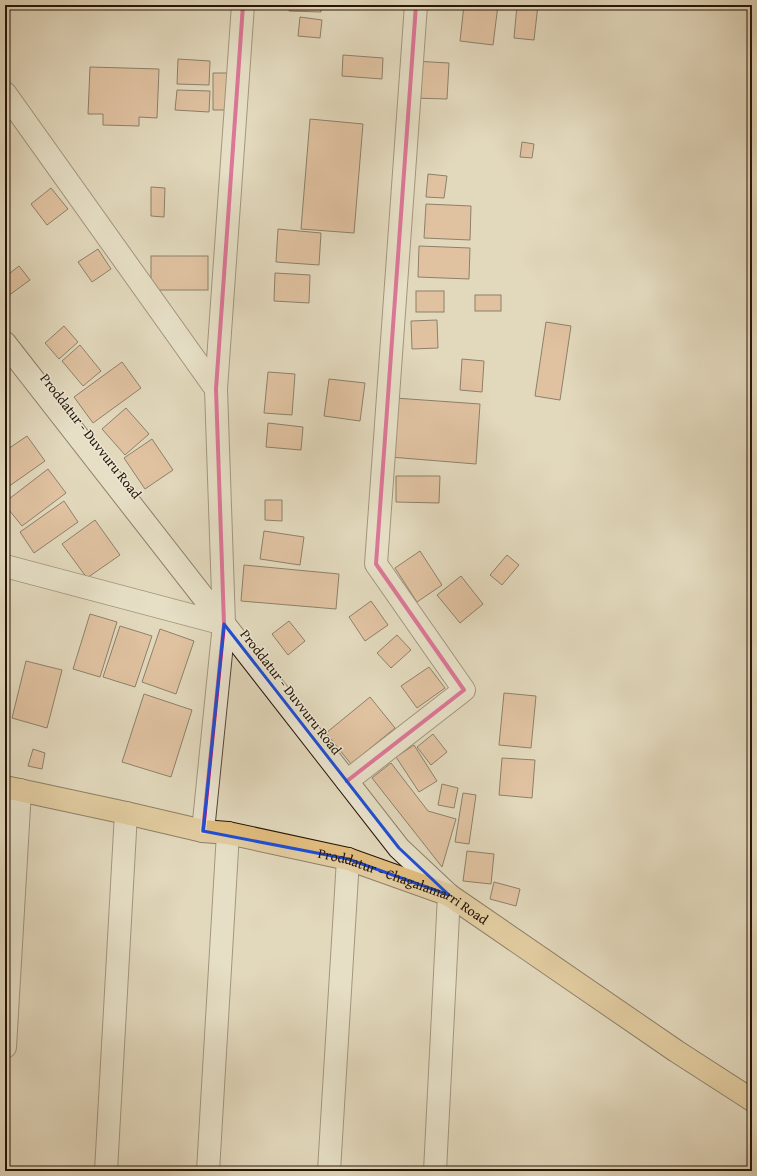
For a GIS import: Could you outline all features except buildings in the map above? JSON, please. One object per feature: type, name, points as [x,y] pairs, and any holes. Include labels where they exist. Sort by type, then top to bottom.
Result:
[{"type":"main road","name":"Proddatur - Chagalamarri Road","points":[[12,788],[203,831],[228,833],[348,859],[449,895],[676,1051],[752,1100]]},
{"type":"street","points":[[203,831],[224,624],[216,389],[243,5]]},
{"type":"street","points":[[347,781],[464,690],[376,564],[416,5]]},
{"type":"street","points":[[5,93],[216,389]]},
{"type":"street","name":"Proddatur - Duvvuru Road","points":[[5,343],[399,848],[449,895]]},
{"type":"street","points":[[5,566],[224,624]]},
{"type":"street","points":[[5,1047],[12,788]]},
{"type":"street","points":[[106,1171],[126,813]]},
{"type":"street","points":[[208,1171],[228,833]]},
{"type":"street","points":[[329,1171],[348,859]]},
{"type":"street","points":[[434,1171],[449,895]]},
{"type":"highlighted area","points":[[224,624],[399,848],[449,895],[348,859],[203,831]]},
{"type":"cycle path","points":[[203,831],[224,624],[216,389],[243,5]]},
{"type":"cycle path","points":[[347,781],[464,690],[376,564],[416,5]]}]
